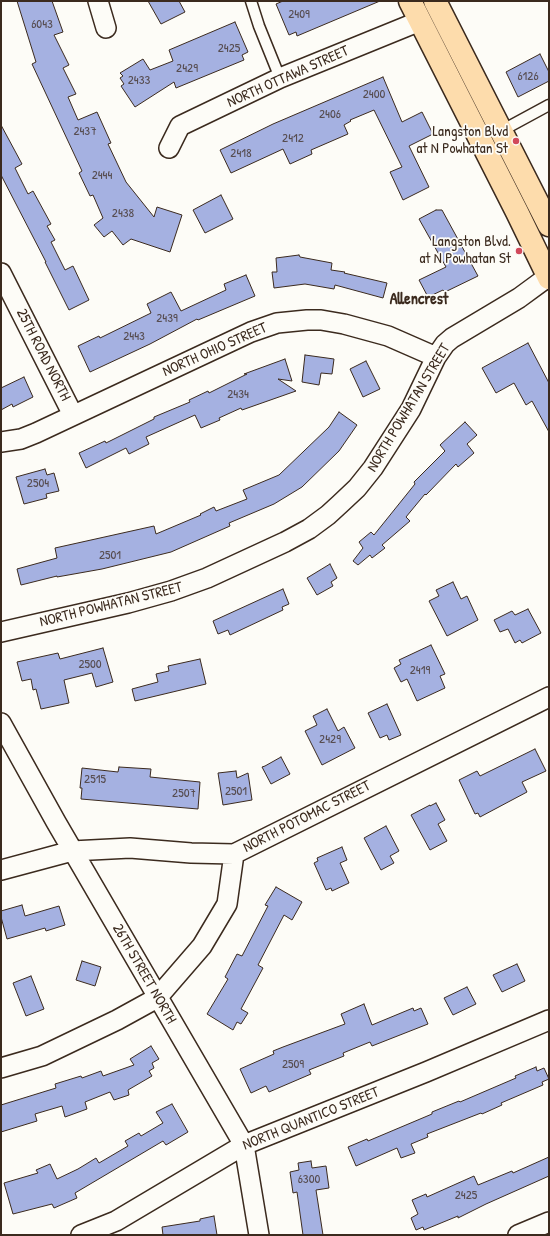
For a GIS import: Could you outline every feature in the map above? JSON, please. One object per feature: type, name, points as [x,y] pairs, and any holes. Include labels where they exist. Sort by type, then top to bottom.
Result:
[{"type":"main road","points":[[410,1],[518,212],[549,277]]},
{"type":"main road","points":[[435,1],[549,225]]},
{"type":"street","points":[[98,1],[106,28]]},
{"type":"street","name":"NORTH OTTAWA STREET","points":[[169,148],[180,126],[280,78],[420,21]]},
{"type":"street","name":"25TH ROAD NORTH","points":[[1,273],[73,415]]},
{"type":"street","name":"NORTH POWHATAN STREET","points":[[1,632],[128,603],[172,591],[207,578],[285,542],[309,529],[328,515],[357,488],[376,465],[411,409],[436,357],[445,344],[452,338],[519,298],[549,277]]},
{"type":"street","name":"NORTH OHIO STREET","points":[[1,442],[26,437],[258,329],[279,322],[314,320],[344,324],[388,336],[436,357]]},
{"type":"street","name":"NORTH POTOMAC STREET","points":[[1,870],[72,851],[130,848],[191,853],[234,854],[549,697]]},
{"type":"street","name":"26TH STREET NORTH","points":[[1,723],[72,851],[244,1145],[259,1235]]},
{"type":"street","points":[[1,1068],[42,1056],[117,1020],[157,998],[202,946],[227,904],[234,854]]},
{"type":"street","name":"NORTH QUANTICO STREET","points":[[81,1235],[116,1221],[244,1145],[426,1072],[549,1020]]},
{"type":"street","points":[[518,1235],[549,1222]]},
{"type":"lane","points":[[250,1],[280,78]]},
{"type":"lane","points":[[501,131],[549,105]]},
{"type":"building","points":[[17,1],[52,1],[63,32],[54,35],[69,65],[63,68],[76,94],[68,97],[78,120],[97,112],[111,143],[108,144],[126,182],[154,217],[157,207],[182,215],[170,252],[131,239],[123,245],[112,231],[104,237],[94,225],[103,218],[93,195],[90,196],[79,173],[82,171],[32,64],[36,62]]},
{"type":"building","points":[[148,1],[179,1],[185,12],[161,24]]},
{"type":"building","points":[[283,1],[380,1],[297,36],[296,32],[289,35],[276,4]]},
{"type":"building","points":[[235,22],[248,52],[242,55],[244,60],[176,88],[174,82],[135,107],[121,86],[124,84],[120,78],[123,76],[120,73],[143,59],[150,70],[173,61],[169,50]]},
{"type":"building","points":[[540,54],[549,72],[549,81],[518,97],[506,72]]},
{"type":"building","points":[[383,77],[402,122],[422,112],[433,134],[409,146],[429,187],[403,200],[390,172],[402,167],[374,110],[350,120],[351,121],[344,125],[348,134],[311,150],[312,154],[290,164],[283,149],[231,173],[220,150],[273,124]]},
{"type":"building","points":[[1,125],[22,164],[15,168],[28,194],[33,191],[51,224],[47,226],[55,240],[51,242],[65,270],[73,266],[89,300],[69,310],[1,175]]},
{"type":"building","points":[[221,195],[233,219],[205,233],[193,210]]},
{"type":"building","points":[[436,210],[442,210],[478,276],[445,292],[443,290],[428,297],[419,280],[446,267],[419,219]]},
{"type":"building","points":[[299,255],[300,257],[332,263],[331,270],[345,272],[344,273],[387,283],[383,298],[335,285],[334,289],[305,284],[274,288],[272,272],[277,272],[276,258]]},
{"type":"building","points":[[246,275],[255,296],[198,320],[197,319],[150,344],[90,372],[78,346],[99,336],[100,338],[151,313],[147,304],[171,292],[181,311],[226,290],[224,284]]},
{"type":"building","points":[[528,343],[549,383],[549,432],[532,401],[526,405],[514,383],[496,393],[482,368]]},
{"type":"building","points":[[305,355],[334,359],[332,374],[321,373],[319,385],[302,382]]},
{"type":"building","points":[[285,359],[292,381],[278,379],[296,391],[242,410],[241,408],[219,418],[220,420],[201,428],[195,415],[146,437],[149,444],[129,454],[126,448],[86,468],[79,453],[105,441],[106,443],[154,419],[154,417],[190,402],[189,400],[208,391],[209,393],[247,374],[244,374]]},
{"type":"building","points":[[366,361],[380,389],[363,397],[350,369]]},
{"type":"building","points":[[24,377],[33,397],[13,407],[12,404],[1,410],[1,388]]},
{"type":"building","points":[[339,412],[357,425],[339,451],[302,487],[274,504],[229,523],[230,526],[171,552],[102,569],[57,576],[21,585],[17,569],[57,558],[55,548],[154,526],[156,534],[201,515],[200,514],[214,507],[216,511],[247,499],[243,490],[279,475],[329,427]]},
{"type":"building","points":[[465,422],[477,435],[467,444],[474,453],[458,467],[456,464],[426,495],[425,494],[406,517],[410,521],[382,545],[385,548],[372,558],[370,555],[358,565],[353,561],[363,548],[359,542],[371,532],[374,535],[415,484],[414,482],[445,451],[440,445]]},
{"type":"building","points":[[45,469],[47,475],[54,473],[59,491],[46,494],[47,498],[24,504],[16,477]]},
{"type":"building","points":[[330,564],[337,578],[331,582],[333,586],[317,595],[307,578]]},
{"type":"building","points":[[453,582],[461,599],[467,596],[478,620],[447,636],[429,601],[439,596],[436,590]]},
{"type":"building","points":[[283,589],[289,604],[282,607],[283,610],[230,635],[228,630],[218,634],[213,621]]},
{"type":"building","points":[[528,609],[541,633],[522,643],[520,640],[515,643],[508,629],[500,632],[494,620],[512,611],[515,615]]},
{"type":"building","points":[[431,645],[445,674],[440,676],[445,688],[417,701],[407,679],[401,682],[394,668],[401,664],[399,660]]},
{"type":"building","points":[[103,648],[113,682],[96,687],[92,673],[64,680],[69,703],[41,709],[36,689],[33,690],[31,679],[22,681],[17,662],[58,653],[60,659]]},
{"type":"building","points":[[200,659],[206,684],[135,701],[132,689],[158,682],[156,674],[169,671],[168,666]]},
{"type":"building","points":[[387,704],[401,735],[389,740],[387,735],[380,738],[368,713]]},
{"type":"building","points":[[327,709],[338,731],[344,727],[355,748],[322,765],[305,731],[317,725],[313,716]]},
{"type":"building","points":[[535,749],[546,771],[522,782],[527,792],[480,817],[478,813],[475,814],[459,780],[477,771],[480,776]]},
{"type":"building","points":[[281,757],[290,774],[271,784],[262,767]]},
{"type":"building","points":[[119,767],[151,769],[150,777],[200,782],[198,809],[81,799],[82,788],[80,788],[82,768],[118,772]]},
{"type":"building","points":[[236,771],[237,778],[248,773],[252,800],[223,805],[218,773]]},
{"type":"building","points":[[436,803],[445,820],[438,824],[447,841],[430,850],[411,815]]},
{"type":"building","points":[[386,826],[399,851],[390,856],[394,863],[381,870],[364,838]]},
{"type":"building","points":[[342,847],[347,860],[340,863],[349,883],[332,891],[331,888],[326,890],[314,863],[318,861],[317,858]]},
{"type":"building","points":[[276,887],[302,902],[292,920],[284,915],[258,965],[263,968],[241,1009],[248,1013],[241,1024],[237,1022],[233,1030],[207,1014],[228,979],[225,977],[237,954],[242,956],[268,906],[265,905]]},
{"type":"building","points":[[22,905],[25,916],[59,906],[65,925],[46,931],[45,928],[7,939],[1,917],[1,911]]},
{"type":"building","points":[[82,961],[101,967],[95,986],[76,980]]},
{"type":"building","points":[[517,964],[525,981],[502,992],[493,975]]},
{"type":"building","points":[[31,976],[44,1009],[26,1016],[13,983]]},
{"type":"building","points":[[467,987],[476,1004],[453,1015],[444,998]]},
{"type":"building","points":[[364,1004],[372,1025],[413,1008],[414,1011],[421,1008],[428,1024],[372,1046],[370,1042],[343,1053],[344,1056],[309,1070],[311,1074],[269,1092],[266,1086],[251,1093],[240,1069],[274,1054],[273,1051],[345,1024],[341,1014]]},
{"type":"building","points":[[151,1046],[159,1059],[152,1063],[154,1068],[149,1071],[152,1076],[128,1090],[129,1095],[114,1100],[110,1092],[85,1102],[87,1109],[65,1117],[62,1106],[35,1114],[37,1121],[1,1132],[1,1105],[56,1088],[55,1084],[81,1076],[82,1078],[101,1071],[103,1076],[134,1065],[130,1059]]},
{"type":"building","points":[[536,1067],[537,1071],[544,1068],[549,1079],[542,1082],[543,1085],[501,1103],[502,1105],[482,1114],[481,1113],[427,1134],[428,1137],[411,1144],[415,1153],[401,1158],[397,1148],[356,1166],[348,1147],[367,1139],[368,1141],[432,1114],[432,1112],[459,1101],[460,1102],[516,1078],[515,1076]]},
{"type":"building","points":[[172,1104],[188,1132],[166,1145],[163,1141],[75,1193],[77,1198],[54,1208],[52,1204],[13,1214],[4,1183],[38,1173],[36,1170],[50,1164],[57,1179],[96,1158],[99,1163],[128,1146],[125,1141],[139,1133],[141,1136],[163,1123],[156,1112]]},
{"type":"building","points":[[549,1157],[549,1176],[458,1218],[458,1216],[424,1230],[423,1227],[416,1230],[411,1218],[418,1214],[412,1200],[426,1194],[427,1197],[474,1176],[478,1185],[512,1171],[513,1173]]},
{"type":"building","points":[[311,1161],[312,1168],[326,1166],[329,1188],[316,1190],[323,1235],[303,1235],[297,1192],[293,1193],[290,1172],[299,1170],[298,1163]]},
{"type":"building","points":[[214,1216],[217,1235],[163,1235],[162,1227],[200,1221],[200,1219]]},
{"type":"place","name":"Langston Blvd at N Powhatan St","points":[[516,141]]},
{"type":"place","name":"Langston Blvd. at N Powhatan St","points":[[519,251]]},
{"type":"district","name":"Allencrest","points":[[419,300]]}]
